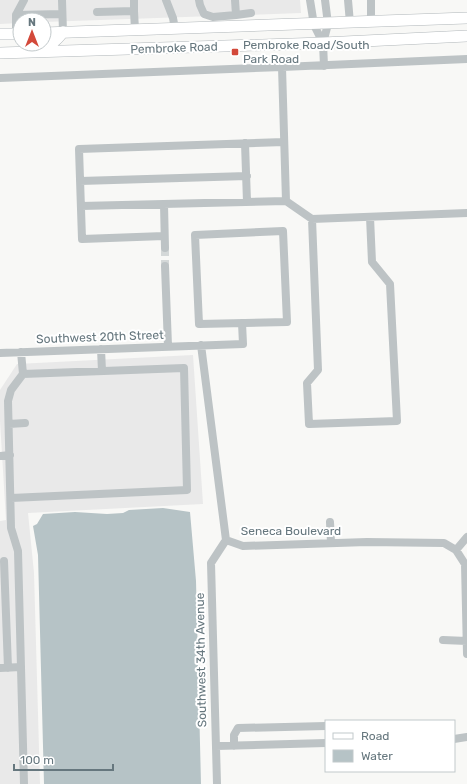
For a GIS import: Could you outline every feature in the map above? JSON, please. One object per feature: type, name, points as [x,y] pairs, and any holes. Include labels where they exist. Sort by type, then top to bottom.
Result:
[{"type":"main road","name":"Pembroke Road","points":[[52,33],[247,27],[467,18]]},
{"type":"main road","points":[[4,53],[19,46],[52,44],[56,42],[63,32]]},
{"type":"main road","points":[[0,34],[12,34]]},
{"type":"main road","name":"Pembroke Road","points":[[4,53],[323,43],[467,36]]},
{"type":"main road","points":[[0,42],[12,37]]},
{"type":"street","points":[[18,12],[24,0]]},
{"type":"street","points":[[62,0],[63,32]]},
{"type":"street","points":[[134,0],[134,30]]},
{"type":"street","points":[[166,0],[173,18],[175,29]]},
{"type":"street","points":[[199,0],[204,14],[213,17],[249,14],[247,27]]},
{"type":"street","points":[[235,0],[236,14]]},
{"type":"street","points":[[310,0],[314,24],[323,43]]},
{"type":"street","points":[[324,66],[323,43],[328,24],[325,0]]},
{"type":"street","points":[[348,0],[350,23]]},
{"type":"street","points":[[371,0],[371,22]]},
{"type":"street","points":[[97,12],[134,11]]},
{"type":"street","points":[[52,14],[62,14]]},
{"type":"street","points":[[0,78],[467,59]]},
{"type":"street","points":[[282,67],[286,202]]},
{"type":"street","points":[[164,236],[82,239],[79,149],[284,142]]},
{"type":"street","points":[[246,143],[247,202]]},
{"type":"street","points":[[80,181],[247,176]]},
{"type":"street","points":[[81,206],[286,202],[312,219],[467,213]]},
{"type":"street","points":[[164,204],[165,248]]},
{"type":"street","points":[[312,219],[318,370],[307,383],[309,424],[397,421],[390,284],[372,262],[370,217]]},
{"type":"street","points":[[283,231],[287,322],[242,323],[199,324],[195,235],[283,231]]},
{"type":"street","points":[[165,266],[168,346]]},
{"type":"street","name":"Southwest 20th Street","points":[[0,353],[243,344],[242,323]]},
{"type":"street","name":"Seneca Boulevard","points":[[201,345],[226,540],[243,546],[331,543],[444,543],[456,550]]},
{"type":"street","points":[[101,349],[102,371]]},
{"type":"street","points":[[22,352],[23,374],[11,390],[8,401],[11,528],[18,551],[24,784]]},
{"type":"street","points":[[11,498],[187,490],[184,368],[23,374]]},
{"type":"street","points":[[9,424],[25,423]]},
{"type":"street","points":[[0,456],[10,456]]},
{"type":"street","points":[[330,522],[331,543]]},
{"type":"street","points":[[467,537],[456,550],[465,564],[467,654]]},
{"type":"street","name":"Southwest 34th Avenue","points":[[216,784],[211,563],[226,540]]},
{"type":"street","points":[[18,560],[2,561],[4,668],[21,667]]},
{"type":"street","points":[[443,640],[467,641]]},
{"type":"street","points":[[234,746],[234,735],[238,728],[325,726]]},
{"type":"street","points":[[455,739],[467,738]]},
{"type":"street","points":[[216,746],[325,743]]},
{"type":"shaded area","points":[[0,0],[300,0],[301,13],[52,22],[52,12],[12,12],[12,23],[0,24]]},
{"type":"shaded area","points":[[193,355],[203,504],[28,513],[34,573],[40,784],[0,784],[0,521],[6,520],[0,421],[0,390],[17,364]]},
{"type":"water","points":[[163,508],[190,512],[196,581],[201,784],[44,784],[38,555],[33,526],[37,524],[43,514],[75,512],[107,514],[123,513],[129,510]]},
{"type":"tunnel","points":[[165,248],[165,266]]},
{"type":"place","name":"Pembroke Road/South Park Road","points":[[235,52]]}]
